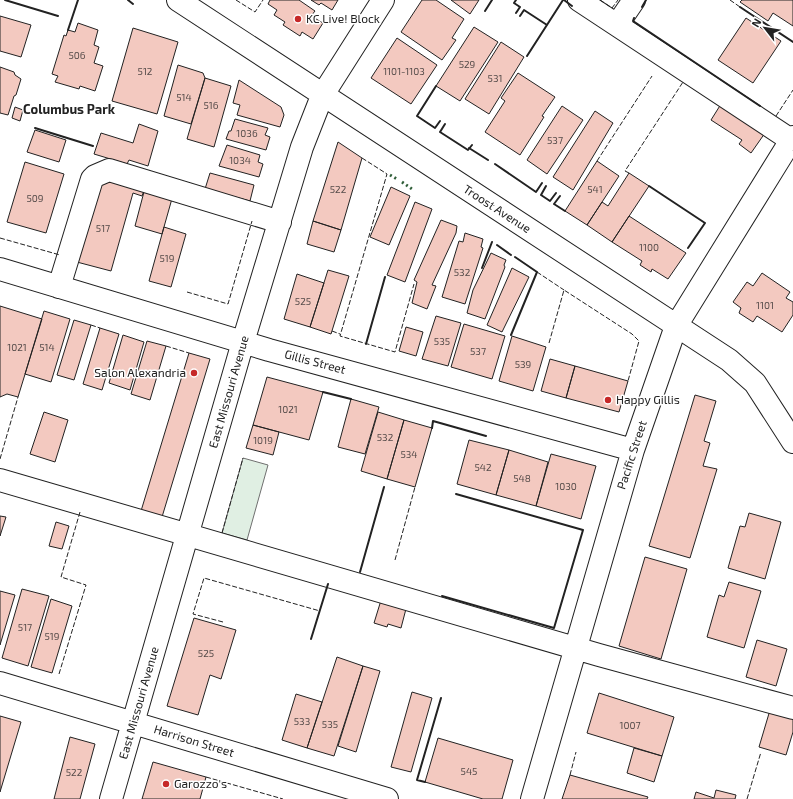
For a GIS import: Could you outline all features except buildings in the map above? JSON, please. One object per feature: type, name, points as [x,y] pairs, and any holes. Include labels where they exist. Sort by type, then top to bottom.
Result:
[{"type":"street","name":"Troost Avenue","points":[[178,0],[322,96],[729,360],[755,383],[793,442]]},
{"type":"street","name":"East Missouri Avenue","points":[[111,799],[243,342],[302,147],[322,96],[383,0]]},
{"type":"street","points":[[579,0],[792,138]]},
{"type":"street","points":[[617,25],[634,0]]},
{"type":"street","name":"Pacific Street","points":[[532,799],[632,450],[676,326],[792,138]]},
{"type":"street","points":[[59,286],[92,179],[105,170],[280,222]]},
{"type":"street","name":"Gillis Street","points":[[0,269],[243,342],[632,450]]},
{"type":"street","points":[[0,480],[575,648],[793,708]]},
{"type":"street","name":"Harrison Street","points":[[0,683],[387,799]]},
{"type":"green space","points":[[243,458],[268,465],[247,540],[222,533]]},
{"type":"hedge","points":[[390,175],[397,179]]},
{"type":"hedge","points":[[402,182],[412,189]]},
{"type":"fence","points":[[236,0],[255,12],[263,0]]},
{"type":"fence","points":[[600,0],[612,8],[618,0]]},
{"type":"fence","points":[[730,0],[740,7]]},
{"type":"fence","points":[[597,161],[652,76]]},
{"type":"fence","points":[[629,173],[625,171],[683,82]]},
{"type":"fence","points":[[776,116],[793,90]]},
{"type":"fence","points":[[362,158],[387,174],[340,336],[395,352],[414,284]]},
{"type":"fence","points":[[187,292],[228,304],[252,221]]},
{"type":"fence","points":[[0,238],[60,255]]},
{"type":"fence","points":[[537,272],[564,290]]},
{"type":"fence","points":[[549,343],[564,290],[632,334],[639,341],[628,381]]},
{"type":"fence","points":[[91,325],[100,328]]},
{"type":"fence","points":[[332,331],[340,334]]},
{"type":"fence","points":[[166,346],[189,353]]},
{"type":"fence","points":[[0,459],[18,397]]},
{"type":"fence","points":[[222,533],[243,458]]},
{"type":"fence","points":[[395,560],[415,487]]},
{"type":"fence","points":[[59,674],[86,585],[61,577],[80,512]]},
{"type":"fence","points":[[223,622],[193,614],[204,578],[320,611]]},
{"type":"fence","points":[[570,775],[576,752]]},
{"type":"fence","points":[[747,799],[761,752]]},
{"type":"fence","points":[[206,777],[283,799]]},
{"type":"wall","points":[[5,0],[58,16]]},
{"type":"wall","points":[[68,30],[78,0]]},
{"type":"wall","points":[[128,0],[133,4]]},
{"type":"wall","points":[[485,11],[492,0]]},
{"type":"wall","points":[[516,0],[514,3],[520,7],[516,13]]},
{"type":"wall","points":[[527,56],[563,0]]},
{"type":"wall","points":[[564,0],[572,6]]},
{"type":"wall","points":[[642,7],[646,0]]},
{"type":"wall","points":[[740,7],[793,42]]},
{"type":"wall","points":[[520,16],[524,10],[547,25]]},
{"type":"wall","points":[[634,18],[633,21],[760,106]]},
{"type":"wall","points":[[436,86],[417,116],[435,128],[440,121]]},
{"type":"wall","points":[[445,124],[440,132],[468,150],[472,145]]},
{"type":"wall","points":[[35,128],[93,146]]},
{"type":"wall","points":[[469,148],[488,160]]},
{"type":"wall","points":[[495,164],[536,192],[542,183]]},
{"type":"wall","points":[[546,186],[541,195],[550,201],[556,193]]},
{"type":"wall","points":[[649,186],[705,223],[688,248]]},
{"type":"wall","points":[[560,196],[554,204],[565,211]]},
{"type":"wall","points":[[482,268],[492,242]]},
{"type":"wall","points":[[497,245],[511,255]]},
{"type":"wall","points":[[511,335],[537,272],[515,257]]},
{"type":"wall","points":[[366,344],[385,277]]},
{"type":"wall","points":[[323,392],[351,399]]},
{"type":"wall","points":[[432,428],[433,421],[486,436]]},
{"type":"wall","points":[[360,572],[384,487]]},
{"type":"wall","points":[[442,596],[554,628],[583,530],[456,494]]},
{"type":"wall","points":[[311,639],[328,584]]},
{"type":"wall","points":[[425,782],[417,780],[441,698]]},
{"type":"place","name":"KC Live! Block","points":[[298,19]]},
{"type":"place","name":"Salon Alexandria","points":[[194,373]]},
{"type":"place","name":"Happy Gillis","points":[[608,400]]},
{"type":"place","name":"Garozzo's","points":[[166,784]]},
{"type":"district","name":"Columbus Park","points":[[69,109]]}]
